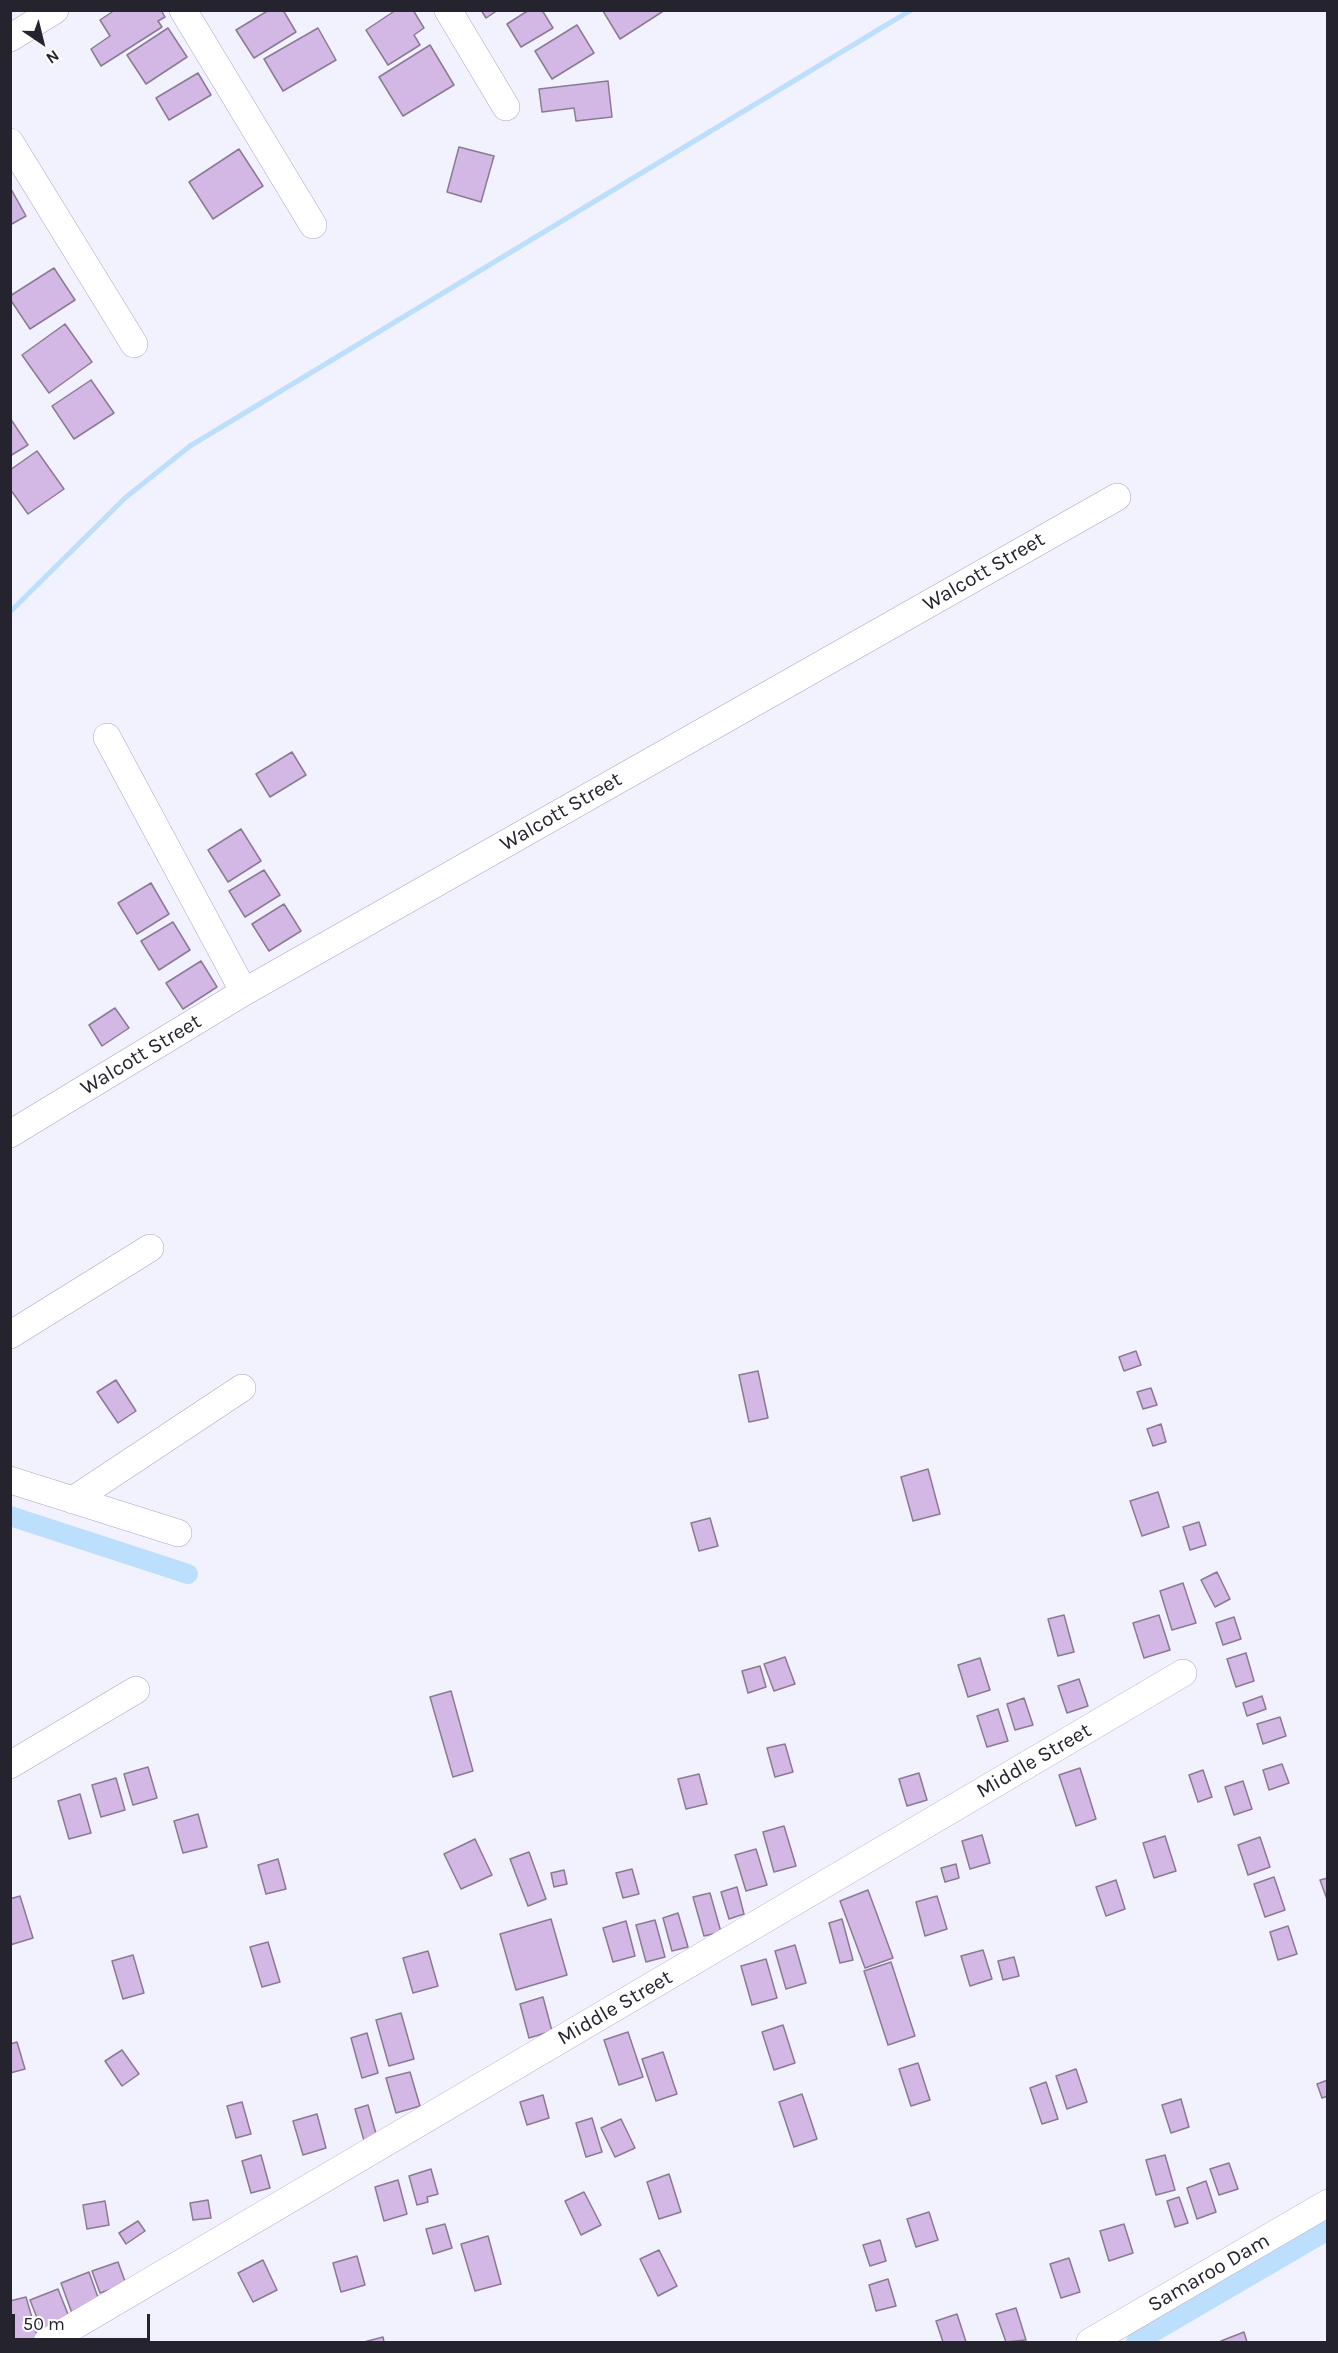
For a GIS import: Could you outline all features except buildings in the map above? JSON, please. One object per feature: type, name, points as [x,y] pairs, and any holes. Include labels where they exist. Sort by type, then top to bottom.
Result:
[{"type":"street","points":[[10,38],[55,10]]},
{"type":"street","points":[[183,10],[313,225]]},
{"type":"street","points":[[448,10],[506,107]]},
{"type":"street","points":[[10,142],[134,344]]},
{"type":"street","name":"Walcott Street","points":[[10,1134],[244,992],[1117,496]]},
{"type":"street","points":[[107,737],[244,992]]},
{"type":"street","points":[[10,1335],[150,1248]]},
{"type":"street","points":[[73,1500],[242,1388]]},
{"type":"street","points":[[10,1480],[178,1533]]},
{"type":"street","name":"Middle Street","points":[[47,2343],[1183,1673]]},
{"type":"street","points":[[10,1765],[136,1690]]},
{"type":"street","name":"Samaroo Dam","points":[[1090,2343],[1328,2203]]},
{"type":"waterway","points":[[10,612],[125,498],[190,446],[911,10]]},
{"type":"waterway","points":[[10,1516],[188,1574]]},
{"type":"waterway","points":[[1136,2342],[1328,2230]]}]
